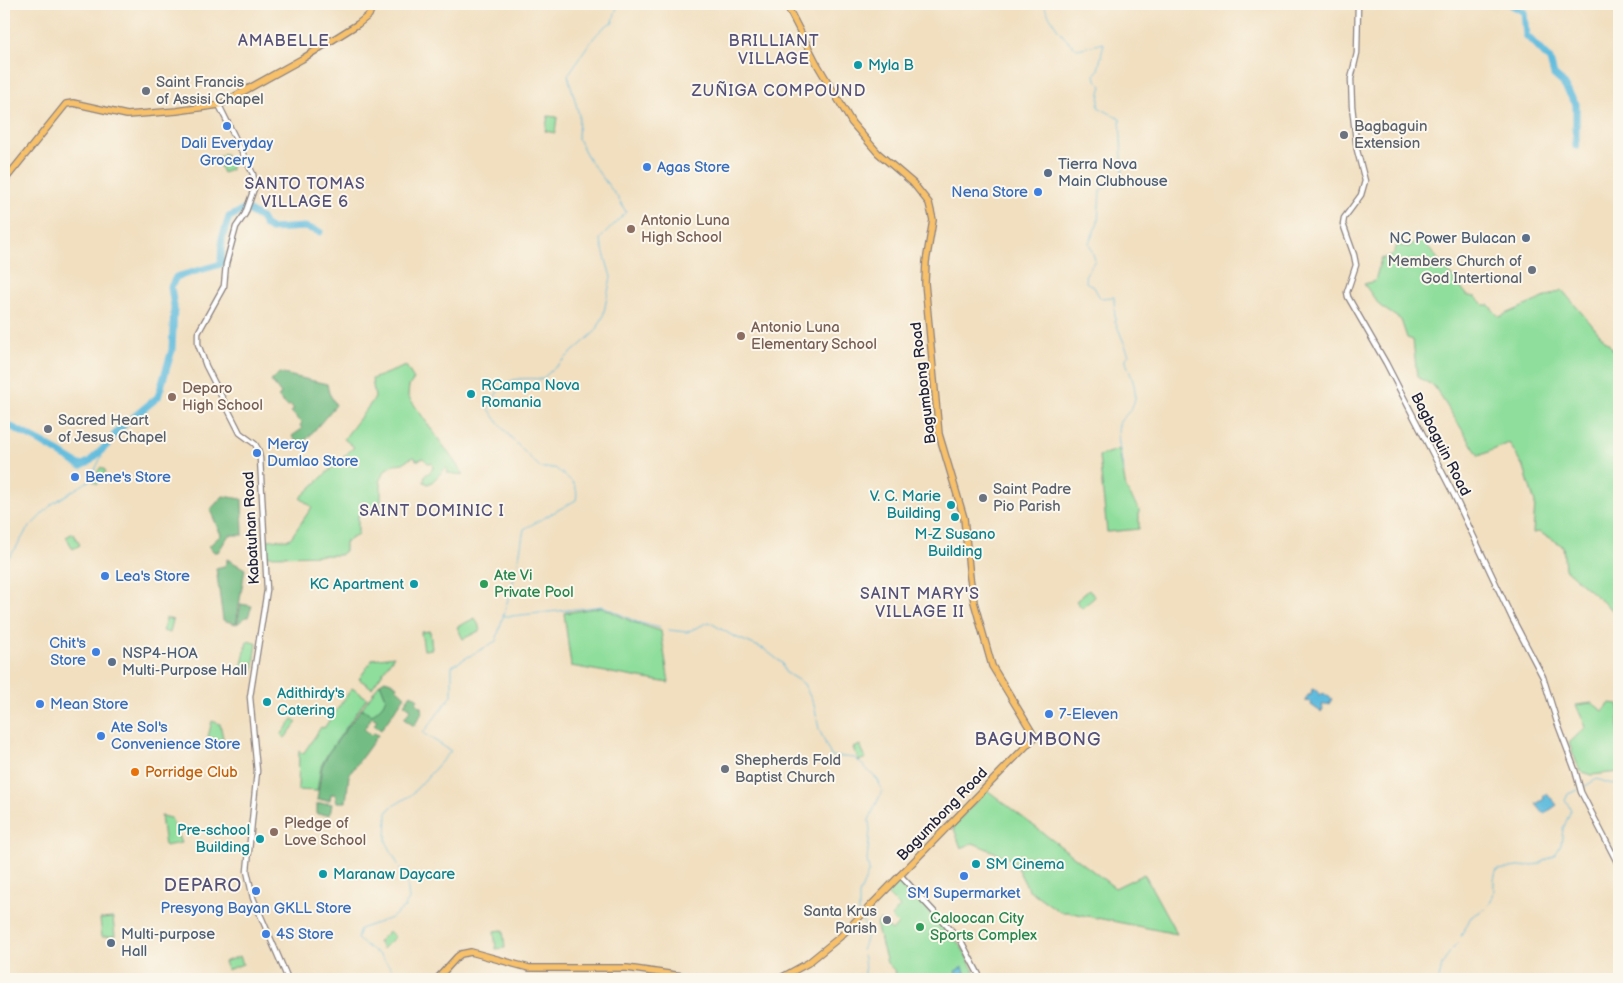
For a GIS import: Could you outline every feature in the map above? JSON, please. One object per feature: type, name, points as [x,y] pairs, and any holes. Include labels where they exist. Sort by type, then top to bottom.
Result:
[{"type":"main road","points":[[4,181],[66,104],[70,103],[127,115],[178,111],[219,105],[342,35],[366,19],[373,10],[374,4]]},
{"type":"main road","name":"Bagumbong Road","points":[[779,979],[808,963],[840,937],[1035,737],[992,666],[973,597],[964,518],[940,434],[925,283],[926,262],[933,227],[931,207],[924,195],[913,183],[878,153],[854,124],[817,64],[786,4]]},
{"type":"main road","points":[[437,979],[457,957],[471,952],[529,968],[627,968],[699,979]]},
{"type":"street","name":"Bagbaguin Road","points":[[1358,4],[1357,53],[1351,79],[1352,106],[1357,150],[1365,181],[1361,195],[1344,218],[1343,224],[1356,265],[1347,292],[1348,297],[1386,363],[1454,495],[1512,618],[1543,677],[1581,792],[1619,866]]},
{"type":"street","name":"Kabatuhan Road","points":[[219,105],[255,178],[255,186],[247,208],[236,228],[226,264],[224,286],[198,333],[198,344],[206,366],[240,434],[258,448],[260,458],[267,590],[250,697],[256,746],[257,778],[247,871],[253,898],[288,979]]},
{"type":"street","points":[[900,875],[961,941],[981,979]]},
{"type":"green space","points":[[548,116],[557,117],[555,133],[545,131]]},
{"type":"green space","points":[[225,154],[232,169],[223,173],[216,158]]},
{"type":"green space","points":[[1420,237],[1468,296],[1476,297],[1484,305],[1489,305],[1499,317],[1562,290],[1617,354],[1619,367],[1619,616],[1565,569],[1563,546],[1539,532],[1533,533],[1535,503],[1524,468],[1509,443],[1479,456],[1434,386],[1417,377],[1413,340],[1407,338],[1401,320],[1380,306],[1364,284],[1375,281],[1381,259],[1393,255],[1397,245],[1409,247]]},
{"type":"green space","points":[[406,366],[414,379],[409,386],[408,396],[464,475],[447,473],[448,470],[446,468],[428,484],[424,482],[425,475],[433,468],[432,463],[428,463],[423,458],[416,460],[415,457],[403,463],[395,464],[386,469],[379,481],[381,483],[381,511],[358,515],[358,535],[345,542],[345,551],[340,555],[267,556],[266,540],[290,539],[312,507],[300,498],[354,447],[344,439],[375,398],[372,379]]},
{"type":"green space","points":[[279,373],[327,384],[329,393],[336,405],[301,446],[292,436],[302,429],[300,425],[302,423],[291,412],[294,409],[290,405],[288,407],[278,397],[281,394],[271,381]]},
{"type":"green space","points":[[1119,449],[1126,488],[1139,510],[1139,529],[1107,532],[1099,456]]},
{"type":"green space","points":[[101,467],[106,471],[97,484],[92,480]]},
{"type":"green space","points":[[223,496],[242,499],[243,535],[229,535],[218,552],[214,552],[209,546],[221,535],[210,510]]},
{"type":"green space","points":[[73,533],[80,545],[73,549],[66,537]]},
{"type":"green space","points":[[227,559],[245,569],[236,624],[223,620],[216,568],[224,566],[227,563]]},
{"type":"green space","points":[[1089,590],[1095,597],[1082,608],[1076,601]]},
{"type":"green space","points":[[241,604],[252,606],[248,617],[237,624]]},
{"type":"green space","points":[[602,607],[633,622],[661,631],[669,683],[571,666],[564,613]]},
{"type":"green space","points":[[166,618],[173,620],[170,633],[163,631]]},
{"type":"green space","points":[[475,618],[481,630],[463,639],[457,627]]},
{"type":"green space","points":[[430,631],[432,649],[424,650],[421,632]]},
{"type":"green space","points":[[247,641],[257,643],[253,671],[241,669]]},
{"type":"green space","points":[[394,656],[372,688],[359,679],[373,659]]},
{"type":"green space","points":[[385,680],[397,686],[396,688],[405,696],[381,730],[374,725],[377,720],[372,717],[364,729],[371,735],[374,733],[378,735],[349,775],[346,802],[337,802],[335,794],[331,794],[330,800],[317,800],[322,766],[329,752],[362,708],[372,715],[382,706],[386,698],[380,683]]},
{"type":"green space","points":[[380,683],[386,698],[382,706],[372,715],[362,708]]},
{"type":"green space","points":[[352,688],[367,698],[321,766],[317,791],[298,790],[299,751],[303,754],[321,727],[324,728]]},
{"type":"green space","points":[[411,694],[418,699],[416,703],[421,707],[422,713],[414,726],[404,719],[411,709],[404,704]]},
{"type":"green space","points":[[1592,703],[1603,711],[1610,703],[1619,704],[1619,772],[1592,775],[1580,771],[1569,743],[1586,727],[1576,705]]},
{"type":"green space","points":[[293,719],[297,722],[285,738],[281,735]]},
{"type":"green space","points":[[212,721],[220,724],[224,742],[208,737]]},
{"type":"green space","points":[[860,745],[866,758],[859,761],[853,748]]},
{"type":"green space","points":[[987,790],[1115,888],[1144,874],[1177,934],[1060,912],[1028,889],[1013,860],[973,843],[961,848],[953,826]]},
{"type":"green space","points":[[317,804],[332,804],[330,815],[317,814]]},
{"type":"green space","points":[[161,816],[171,818],[181,843],[165,846]]},
{"type":"green space","name":"Caloocan City Sports Complex","points":[[901,880],[961,946],[978,979],[898,979],[894,970],[887,963],[876,924],[880,920],[892,931],[898,924],[891,917],[900,907],[887,894]]},
{"type":"green space","points":[[113,918],[115,936],[102,937],[100,919]]},
{"type":"green space","points":[[503,930],[505,948],[496,949],[494,931]]},
{"type":"green space","points":[[389,931],[395,937],[383,949],[378,942]]},
{"type":"green space","points":[[240,956],[243,964],[227,970],[224,962]]},
{"type":"water","points":[[1312,689],[1319,692],[1319,697],[1323,693],[1332,699],[1329,704],[1322,705],[1323,709],[1321,712],[1311,705],[1312,702],[1305,701],[1308,695],[1311,695]]},
{"type":"water","points":[[1547,793],[1557,805],[1544,814],[1536,804],[1544,799],[1543,796]]},
{"type":"water","points":[[963,967],[967,979],[958,979],[955,971]]},
{"type":"waterway","points":[[400,979],[381,956],[357,939],[360,929],[391,918],[404,908],[409,899],[407,882],[386,841],[387,813],[390,808],[411,795],[451,751],[423,733],[452,695],[452,666],[496,641],[517,568],[524,529],[576,500],[576,489],[572,481],[555,468],[541,468],[520,448],[489,409],[498,391],[509,382],[523,379],[542,379],[596,331],[603,317],[611,277],[600,239],[626,212],[618,198],[590,161],[578,139],[579,115],[568,75],[594,38],[613,22],[616,10],[620,4]]},
{"type":"waterway","points":[[1043,4],[1062,34],[1078,49],[1104,43],[1098,70],[1095,74],[1096,80],[1102,86],[1098,107],[1120,119],[1123,178],[1100,190],[1098,222],[1089,243],[1095,260],[1085,276],[1086,282],[1094,287],[1100,298],[1114,297],[1115,321],[1129,355],[1126,358],[1126,362],[1133,381],[1135,399],[1121,421],[1118,430],[1124,472]]},
{"type":"waterway","points":[[1510,4],[1524,12],[1526,35],[1550,60],[1554,75],[1562,82],[1576,104],[1576,146]]},
{"type":"waterway","points":[[4,423],[43,443],[81,466],[89,462],[107,445],[119,429],[158,397],[172,350],[174,307],[171,287],[176,277],[221,264],[222,239],[229,217],[246,209],[261,218],[265,225],[271,229],[305,227],[320,232]]},
{"type":"waterway","points":[[4,563],[26,531],[52,504],[90,480],[107,445]]},
{"type":"waterway","points":[[504,616],[603,606],[637,622],[660,628]]},
{"type":"waterway","points":[[668,630],[687,632],[709,622],[733,636],[764,649],[782,663],[785,672],[804,684],[814,705],[819,729],[831,756],[855,758],[878,780],[882,791],[869,820],[867,860],[869,871],[859,895],[859,914]]},
{"type":"waterway","points":[[1582,788],[1597,779],[1612,784],[1619,782]]},
{"type":"waterway","points":[[1488,906],[1493,896],[1494,879],[1497,870],[1539,864],[1555,855],[1561,845],[1563,829],[1571,810],[1565,799],[1568,794],[1578,790]]},
{"type":"waterway","points":[[1461,936],[1471,917],[1485,909]]},
{"type":"waterway","points":[[861,920],[867,931],[862,951]]},
{"type":"waterway","points":[[1452,949],[1458,943]]},
{"type":"waterway","points":[[1439,979],[1442,965],[1450,952]]},
{"type":"waterway","points":[[863,955],[867,979]]},
{"type":"place","name":"Myla B","points":[[858,65]]},
{"type":"place","name":"Saint Francis of Assisi Chapel","points":[[146,91]]},
{"type":"place","name":"Dali Everyday Grocery","points":[[227,126]]},
{"type":"place","name":"Bagbaguin Extension","points":[[1344,135]]},
{"type":"place","name":"Agas Store","points":[[647,167]]},
{"type":"place","name":"Tierra Nova Main Clubhouse","points":[[1048,173]]},
{"type":"place","name":"Nena Store","points":[[1038,192]]},
{"type":"place","name":"Antonio Luna High School","points":[[631,229]]},
{"type":"place","name":"NC Power Bulacan","points":[[1526,238]]},
{"type":"place","name":"Members Church of God Intertional","points":[[1532,270]]},
{"type":"place","name":"Antonio Luna Elementary School","points":[[741,336]]},
{"type":"place","name":"RCampa Nova Romania","points":[[471,394]]},
{"type":"place","name":"Deparo High School","points":[[172,397]]},
{"type":"place","name":"Sacred Heart of Jesus Chapel","points":[[48,429]]},
{"type":"place","name":"Mercy Dumlao Store","points":[[257,453]]},
{"type":"place","name":"Bene's Store","points":[[75,477]]},
{"type":"place","name":"Saint Padre Pio Parish","points":[[983,498]]},
{"type":"place","name":"V. C. Marie Building","points":[[951,505]]},
{"type":"place","name":"M-Z Susano Building","points":[[955,517]]},
{"type":"place","name":"Lea's Store","points":[[105,576]]},
{"type":"place","name":"KC Apartment","points":[[414,584]]},
{"type":"place","name":"Ate Vi Private Pool","points":[[484,584]]},
{"type":"place","name":"Chit's Store","points":[[96,652]]},
{"type":"place","name":"NSP4-HOA Multi-Purpose Hall","points":[[112,662]]},
{"type":"place","name":"Adithirdy's Catering","points":[[267,702]]},
{"type":"place","name":"Mean Store","points":[[40,704]]},
{"type":"place","name":"7-Eleven","points":[[1049,714]]},
{"type":"place","name":"Ate Sol's Convenience Store","points":[[101,736]]},
{"type":"place","name":"Shepherds Fold Baptist Church","points":[[725,769]]},
{"type":"place","name":"Porridge Club","points":[[135,772]]},
{"type":"place","name":"Pledge of Love School","points":[[274,832]]},
{"type":"place","name":"Pre-school Building","points":[[260,839]]},
{"type":"place","name":"SM Cinema","points":[[976,864]]},
{"type":"place","name":"Maranaw Daycare","points":[[323,874]]},
{"type":"place","name":"SM Supermarket","points":[[964,876]]},
{"type":"place","name":"Presyong Bayan GKLL Store","points":[[256,891]]},
{"type":"place","name":"Santa Krus Parish","points":[[887,920]]},
{"type":"place","name":"Caloocan City Sports Complex","points":[[920,927]]},
{"type":"place","name":"4S Store","points":[[266,934]]},
{"type":"place","name":"Multi-purpose Hall","points":[[111,943]]},
{"type":"district","name":"AMABELLE","points":[[284,40]]},
{"type":"district","name":"BRILLIANT VILLAGE","points":[[774,49]]},
{"type":"district","name":"ZUÑIGA COMPOUND","points":[[779,90]]},
{"type":"district","name":"SANTO TOMAS VILLAGE 6","points":[[305,192]]},
{"type":"district","name":"SAINT DOMINIC I","points":[[432,510]]},
{"type":"district","name":"SAINT MARY'S VILLAGE II","points":[[920,602]]},
{"type":"district","name":"BAGUMBONG","points":[[1038,739]]},
{"type":"district","name":"DEPARO","points":[[203,885]]}]
